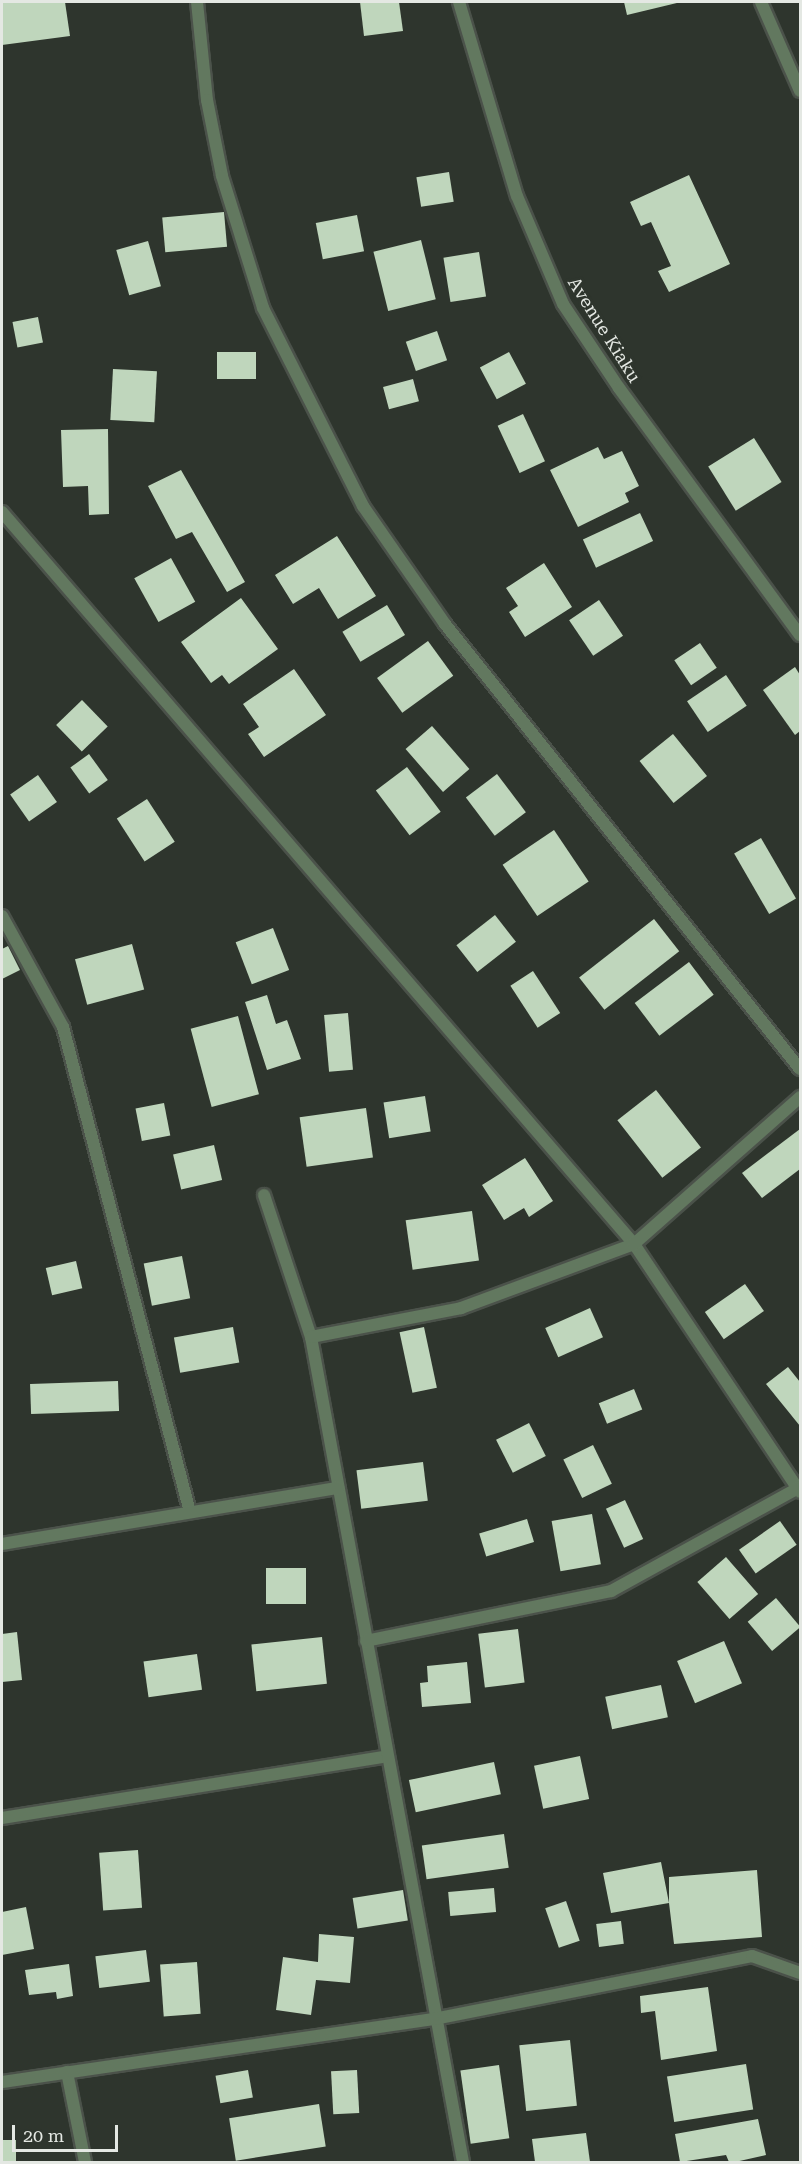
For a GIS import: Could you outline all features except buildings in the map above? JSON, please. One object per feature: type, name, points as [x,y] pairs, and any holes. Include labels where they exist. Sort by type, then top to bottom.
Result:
[{"type":"street","points":[[197,2],[207,100],[222,176],[263,308],[363,506],[445,624],[801,1069]]},
{"type":"street","name":"Avenue Kiaku","points":[[459,2],[517,196],[563,304],[619,388],[801,635]]},
{"type":"street","points":[[761,2],[801,91]]},
{"type":"street","points":[[2,512],[634,1244],[800,1490],[611,1591],[366,1641]]},
{"type":"street","points":[[2,916],[63,1027],[190,1512]]},
{"type":"street","points":[[310,1337],[461,1308],[634,1244],[801,1097]]},
{"type":"street","points":[[264,1195],[310,1337],[434,2019],[463,2163]]},
{"type":"street","points":[[2,1544],[338,1488]]},
{"type":"street","points":[[2,1818],[387,1756]]},
{"type":"street","points":[[2,2082],[434,2019],[752,1956],[801,1973]]},
{"type":"street","points":[[67,2072],[85,2163]]}]
